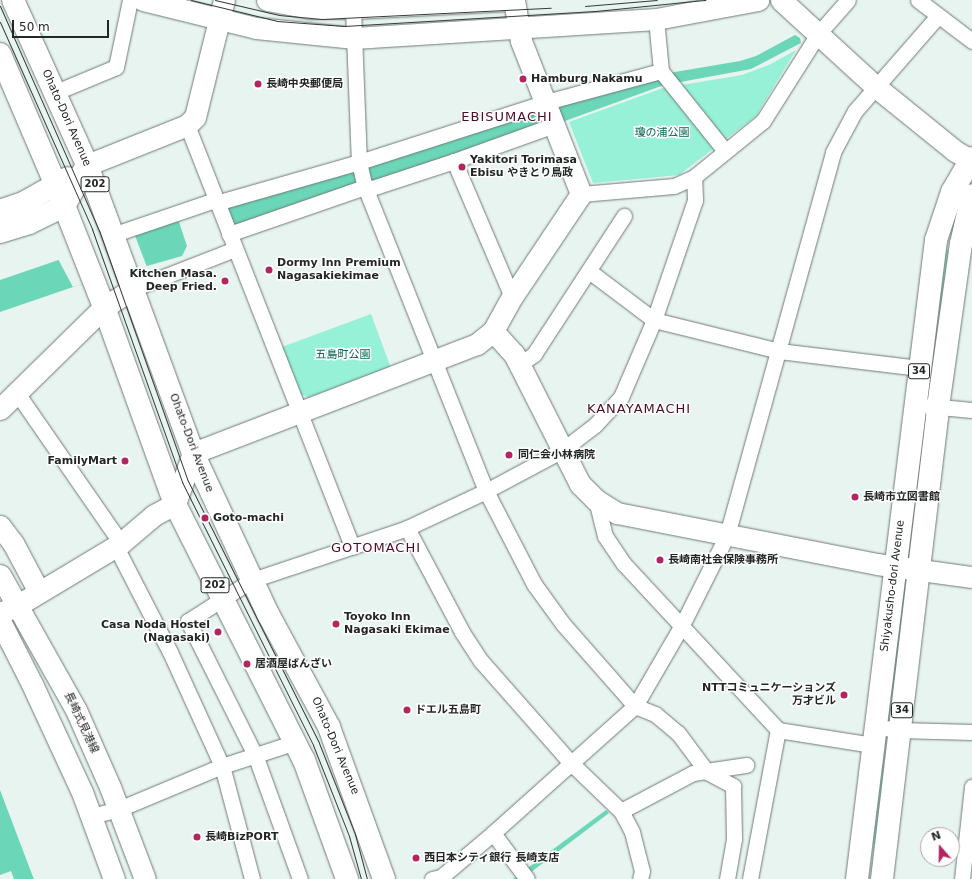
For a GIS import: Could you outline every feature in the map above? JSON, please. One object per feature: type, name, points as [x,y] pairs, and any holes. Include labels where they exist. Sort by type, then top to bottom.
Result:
[{"type":"highway","name":"Ohato-Dori Avenue","points":[[13,0],[88,165],[132,282],[193,453],[252,580],[329,727],[384,879]]},
{"type":"highway","name":"202","points":[[0,54],[56,185],[104,308],[175,504],[296,742],[335,842],[347,879]]},
{"type":"highway","name":"Shiyakusho-dori Avenue","points":[[857,879],[936,240],[952,192],[971,159]]},
{"type":"highway","name":"202","points":[[0,211],[23,203],[88,165]]},
{"type":"highway","name":"202","points":[[64,206],[88,165]]},
{"type":"highway","name":"34","points":[[882,879],[899,730],[920,571],[938,407],[961,244],[972,195]]},
{"type":"highway","points":[[0,232],[29,223],[64,206]]},
{"type":"street","points":[[56,92],[116,67],[130,0]]},
{"type":"street","points":[[143,0],[222,10],[301,34],[354,38],[656,18],[758,0]]},
{"type":"street","points":[[268,0],[311,8],[353,8],[509,0]]},
{"type":"street","points":[[514,0],[518,27],[581,194]]},
{"type":"street","points":[[781,0],[876,87],[955,151],[971,159]]},
{"type":"street","points":[[581,194],[674,186],[694,177],[763,121],[818,34],[848,0]]},
{"type":"street","points":[[918,0],[972,41]]},
{"type":"street","points":[[353,8],[359,162],[365,187],[486,491],[534,584],[563,624],[635,706],[655,714],[678,733],[707,772],[733,786],[734,839],[727,879]]},
{"type":"street","points":[[88,165],[187,125],[195,117],[222,10]]},
{"type":"street","points":[[438,878],[494,834],[570,762],[635,706],[682,625],[727,535],[833,152],[855,111],[938,16]]},
{"type":"street","points":[[656,18],[661,71],[725,151]]},
{"type":"street","points":[[115,236],[215,202],[359,162],[546,104],[661,71]]},
{"type":"street","points":[[187,125],[215,202],[235,249],[352,547]]},
{"type":"street","points":[[229,234],[365,187],[372,188],[454,162],[554,125]]},
{"type":"street","points":[[454,162],[512,297]]},
{"type":"street","points":[[300,879],[255,755],[188,621],[223,601],[252,580],[407,528],[486,491],[561,451],[608,412],[621,397],[654,320],[695,200],[694,177]]},
{"type":"street","points":[[9,609],[118,544],[154,515],[175,504],[193,453],[299,414],[477,344],[493,331],[512,297],[581,194]]},
{"type":"street","points":[[519,365],[534,354],[624,216]]},
{"type":"street","points":[[0,409],[132,282],[235,249]]},
{"type":"street","points":[[589,271],[654,320],[779,351],[919,368]]},
{"type":"street","points":[[493,331],[514,354],[561,451],[580,484],[596,500],[617,513],[895,567],[972,577]]},
{"type":"street","points":[[18,393],[118,544],[170,652],[222,766],[252,879]]},
{"type":"street","points":[[916,404],[972,410]]},
{"type":"street","points":[[596,500],[605,536],[624,564],[778,730],[874,736],[899,730],[972,732]]},
{"type":"street","points":[[0,526],[14,544],[39,592]]},
{"type":"street","points":[[407,528],[462,632],[481,661],[570,762],[621,811],[632,832],[642,871],[640,879]]},
{"type":"street","name":"長崎式見港線","points":[[0,575],[9,609],[76,710],[119,809],[145,879]]},
{"type":"street","points":[[0,621],[51,724],[91,816],[114,879]]},
{"type":"street","points":[[750,879],[778,730]]},
{"type":"street","points":[[91,816],[119,809],[222,766],[296,742]]},
{"type":"street","points":[[621,811],[693,773],[746,765]]},
{"type":"street","points":[[962,879],[972,787]]},
{"type":"street","points":[[494,834],[527,879]]},
{"type":"green space","name":"瓊の浦公園","points":[[796,50],[756,116],[679,175],[593,183],[569,122],[663,88],[742,75],[769,65]]},
{"type":"green space","points":[[946,249],[952,252],[944,306],[939,307],[935,304]]},
{"type":"green space","name":"五島町公園","points":[[371,314],[391,368],[310,398],[300,394],[282,347]]},
{"type":"green space","points":[[906,588],[891,710],[886,709],[889,663],[899,639],[904,589]]},
{"type":"green space","points":[[881,765],[885,765],[876,844],[870,843]]},
{"type":"shaded area","points":[[795,35],[800,38],[801,43],[751,69],[664,85],[565,121],[541,124],[359,187],[235,227],[228,208],[319,178],[365,169],[535,109],[669,73],[740,61],[756,56]]},
{"type":"shaded area","points":[[178,219],[187,246],[182,256],[73,287],[0,312],[0,280]]},
{"type":"shaded area","points":[[0,790],[33,877],[34,879],[0,879]]},
{"type":"shaded area","points":[[606,810],[609,813],[522,879],[513,879]]},
{"type":"pier","points":[[134,233],[147,267],[73,287],[58,259]]},
{"type":"pier","points":[[11,871],[14,879],[0,879],[0,875]]},
{"type":"tram line","points":[[191,0],[277,21],[344,26],[596,11],[705,0]]},
{"type":"tram line","points":[[215,0],[279,15],[322,19],[551,8]]},
{"type":"tram line","points":[[585,6],[657,0]]},
{"type":"tram line","points":[[0,6],[99,230],[187,479],[319,743],[355,834],[367,879]]},
{"type":"tram line","points":[[0,22],[92,229],[182,482],[313,745],[349,836],[361,879]]},
{"type":"place","name":"Hamburg Nakamu","points":[[523,79]]},
{"type":"place","name":"長崎中央郵便局","points":[[258,84]]},
{"type":"place","name":"Yakitori Torimasa Ebisu やきとり鳥政","points":[[462,167]]},
{"type":"place","name":"Dormy Inn Premium Nagasakiekimae","points":[[269,270]]},
{"type":"place","name":"Kitchen Masa. Deep Fried.","points":[[225,281]]},
{"type":"place","name":"同仁会小林病院","points":[[509,455]]},
{"type":"place","name":"FamilyMart","points":[[125,461]]},
{"type":"place","name":"長崎市立図書館","points":[[855,497]]},
{"type":"place","name":"Goto-machi","points":[[205,518]]},
{"type":"place","name":"長崎南社会保険事務所","points":[[660,560]]},
{"type":"place","name":"Toyoko Inn Nagasaki Ekimae","points":[[336,624]]},
{"type":"place","name":"Casa Noda Hostel (Nagasaki)","points":[[218,632]]},
{"type":"place","name":"居酒屋ばんざい","points":[[247,664]]},
{"type":"place","name":"NTTコミュニケーションズ 万才ビル","points":[[844,695]]},
{"type":"place","name":"ドエル五島町","points":[[407,710]]},
{"type":"place","name":"長崎BizPORT","points":[[197,837]]},
{"type":"place","name":"西日本シティ銀行 長崎支店","points":[[416,858]]},
{"type":"district","name":"EBISUMACHI","points":[[507,117]]},
{"type":"district","name":"KANAYAMACHI","points":[[639,409]]},
{"type":"district","name":"GOTOMACHI","points":[[376,548]]}]
